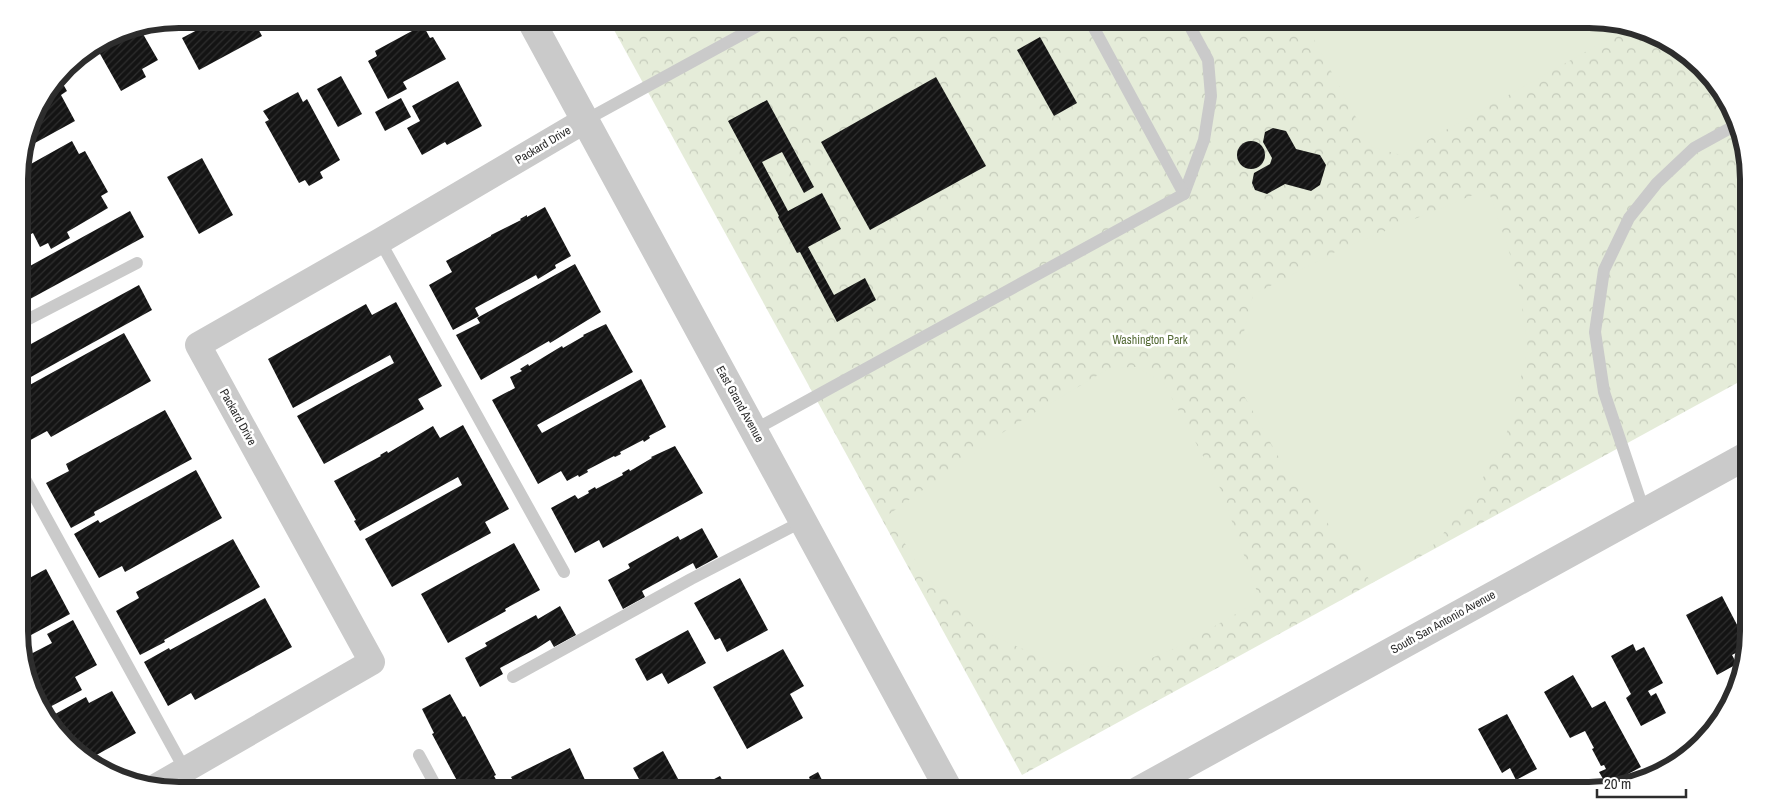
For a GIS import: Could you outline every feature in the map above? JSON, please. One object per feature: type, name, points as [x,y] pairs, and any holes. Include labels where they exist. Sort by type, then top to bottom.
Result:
[{"type":"street","name":"East Grand Avenue","points":[[535,28],[945,781]]},
{"type":"street","name":"Packard Drive","points":[[166,781],[372,662],[198,345],[380,241],[584,120]]},
{"type":"street","name":"South San Antonio Avenue","points":[[1155,781],[1740,458]]},
{"type":"lane","points":[[584,120],[753,28]]},
{"type":"lane","points":[[1093,28],[1184,194]]},
{"type":"lane","points":[[754,430],[1184,194],[1204,140],[1211,96],[1208,60],[1191,28]]},
{"type":"lane","points":[[1644,511],[1604,392],[1595,332],[1604,270],[1629,218],[1657,183],[1694,148],[1730,128]]},
{"type":"lane","points":[[380,241],[564,572]]},
{"type":"lane","points":[[28,320],[137,263]]},
{"type":"lane","points":[[28,485],[185,770]]},
{"type":"lane","points":[[513,677],[691,579],[804,521]]},
{"type":"lane","points":[[419,755],[434,782]]},
{"type":"green space","name":"Washington Park","points":[[613,28],[1599,28],[1618,30],[1646,39],[1681,59],[1695,72],[1708,86],[1728,121],[1738,159],[1740,178],[1740,381],[1022,775]]},
{"type":"green space","points":[[1308,28],[1599,28],[1622,31],[1401,155],[1372,147]]},
{"type":"green space","points":[[1488,189],[1518,278],[1528,349],[1505,440],[1472,496],[1436,543],[1372,583],[1278,456],[1233,376],[1253,295],[1341,249]]},
{"type":"green space","points":[[1136,367],[1164,383],[1220,488],[1260,600],[1182,645],[1128,668],[1055,663],[977,629],[922,572],[888,515],[1012,426],[1110,368]]},
{"type":"building","points":[[201,28],[258,28],[262,36],[199,70],[182,38]]},
{"type":"building","points":[[417,28],[425,28],[430,38],[433,37],[446,59],[403,82],[407,89],[388,99],[368,61],[377,56],[375,51]]},
{"type":"building","points":[[142,32],[158,60],[142,69],[146,77],[121,91],[98,51],[112,43]]},
{"type":"building","points":[[1040,37],[1077,103],[1054,116],[1017,50]]},
{"type":"building","points":[[341,76],[362,114],[338,127],[317,89]]},
{"type":"building","points":[[936,77],[986,166],[870,230],[821,142]]},
{"type":"building","points":[[458,81],[482,126],[447,145],[445,142],[422,155],[407,128],[420,121],[412,106]]},
{"type":"building","points":[[62,82],[67,91],[61,95],[75,121],[31,145],[43,112]]},
{"type":"building","points":[[298,92],[303,102],[307,99],[340,160],[320,172],[323,178],[309,186],[305,180],[299,183],[265,122],[269,120],[263,111]]},
{"type":"building","points":[[401,98],[411,117],[385,131],[375,112]]},
{"type":"building","points":[[767,100],[814,187],[804,193],[782,152],[762,162],[788,211],[822,193],[841,229],[808,247],[834,295],[865,278],[876,300],[837,322],[800,252],[797,253],[728,121]]},
{"type":"building","points":[[1273,128],[1286,131],[1296,149],[1320,155],[1326,165],[1320,185],[1311,191],[1285,184],[1267,194],[1255,190],[1252,183],[1254,173],[1270,164],[1272,158],[1263,142],[1265,132]]},
{"type":"building","points":[[72,141],[79,154],[85,151],[108,192],[101,196],[108,208],[67,232],[70,238],[51,249],[48,243],[40,247],[33,233],[28,236],[29,165]]},
{"type":"building","points":[[1251,141],[1261,145],[1265,155],[1261,165],[1251,169],[1241,165],[1237,155],[1241,145]]},
{"type":"building","points":[[202,158],[233,215],[199,234],[167,177]]},
{"type":"building","points":[[545,207],[571,256],[555,265],[556,268],[538,279],[536,275],[475,308],[479,316],[453,330],[429,285],[452,272],[446,261],[527,215],[527,217]]},
{"type":"building","points":[[130,211],[144,237],[28,300],[28,267]]},
{"type":"building","points":[[575,264],[601,312],[550,343],[549,341],[481,380],[456,335],[480,323],[477,318]]},
{"type":"building","points":[[139,285],[152,310],[28,379],[28,346]]},
{"type":"building","points":[[396,302],[442,386],[418,399],[424,409],[324,464],[297,416],[394,363],[390,355],[293,408],[268,359],[366,304],[372,315]]},
{"type":"building","points":[[606,324],[633,372],[537,425],[542,433],[641,379],[666,427],[649,436],[650,438],[644,442],[643,440],[620,452],[621,454],[587,470],[588,472],[579,477],[578,475],[567,481],[561,471],[538,484],[492,400],[515,388],[510,377],[522,371],[520,369],[528,364],[529,366],[562,346],[563,348],[583,335]]},
{"type":"building","points":[[124,333],[151,381],[51,437],[47,431],[28,441],[28,386]]},
{"type":"building","points":[[165,410],[192,459],[94,512],[95,515],[71,528],[46,483],[69,471],[66,464]]},
{"type":"building","points":[[463,425],[509,509],[485,522],[491,533],[392,587],[365,539],[462,485],[458,477],[360,531],[354,521],[356,520],[334,481],[387,451],[388,453],[433,426],[440,438]]},
{"type":"building","points":[[675,446],[703,493],[603,548],[599,540],[575,553],[551,508],[575,495],[578,499],[595,487],[596,489],[623,475],[622,473],[629,469],[630,471],[651,457]]},
{"type":"building","points":[[196,470],[222,518],[125,572],[122,566],[99,578],[74,534],[98,520],[100,523]]},
{"type":"building","points":[[702,528],[718,557],[696,569],[693,563],[642,591],[645,597],[623,609],[608,580],[630,568],[628,564],[678,536],[680,540]]},
{"type":"building","points":[[233,539],[260,587],[140,655],[116,611],[139,598],[136,592]]},
{"type":"building","points":[[514,543],[540,590],[448,643],[421,594]]},
{"type":"building","points":[[46,569],[70,614],[28,637],[28,631],[28,579]]},
{"type":"building","points":[[740,578],[768,630],[727,652],[720,638],[715,640],[694,603]]},
{"type":"building","points":[[1722,596],[1740,630],[1738,652],[1732,655],[1736,665],[1717,675],[1686,615]]},
{"type":"building","points":[[265,598],[292,647],[195,700],[191,693],[168,706],[144,662],[169,648],[170,650]]},
{"type":"building","points":[[560,606],[576,635],[554,647],[550,640],[500,668],[503,674],[480,687],[465,658],[487,646],[485,643],[536,615],[538,619]]},
{"type":"building","points":[[73,620],[97,665],[75,677],[82,690],[49,707],[39,688],[30,654],[52,643],[47,634]]},
{"type":"building","points":[[688,630],[706,663],[668,684],[662,673],[647,681],[635,659]]},
{"type":"building","points":[[1633,644],[1636,651],[1644,647],[1663,683],[1648,691],[1651,696],[1656,693],[1666,713],[1641,726],[1626,698],[1631,694],[1611,656]]},
{"type":"building","points":[[783,649],[804,686],[790,694],[803,718],[747,749],[713,687]]},
{"type":"building","points":[[1573,675],[1592,708],[1605,701],[1641,767],[1620,778],[1604,780],[1599,772],[1606,769],[1604,765],[1601,766],[1585,731],[1570,738],[1544,692]]},
{"type":"building","points":[[112,691],[136,733],[95,756],[72,737],[54,715],[86,697],[89,703]]},
{"type":"building","points":[[450,694],[463,717],[465,716],[496,775],[494,776],[497,782],[458,782],[432,734],[434,733],[422,709]]},
{"type":"building","points":[[1507,714],[1537,769],[1516,780],[1510,768],[1502,773],[1478,729]]},
{"type":"building","points":[[570,748],[585,780],[581,782],[514,782],[511,777]]},
{"type":"building","points":[[663,751],[680,782],[640,782],[633,768]]},
{"type":"building","points":[[818,772],[823,782],[811,782],[809,777]]},
{"type":"building","points":[[720,776],[723,782],[709,782]]}]
